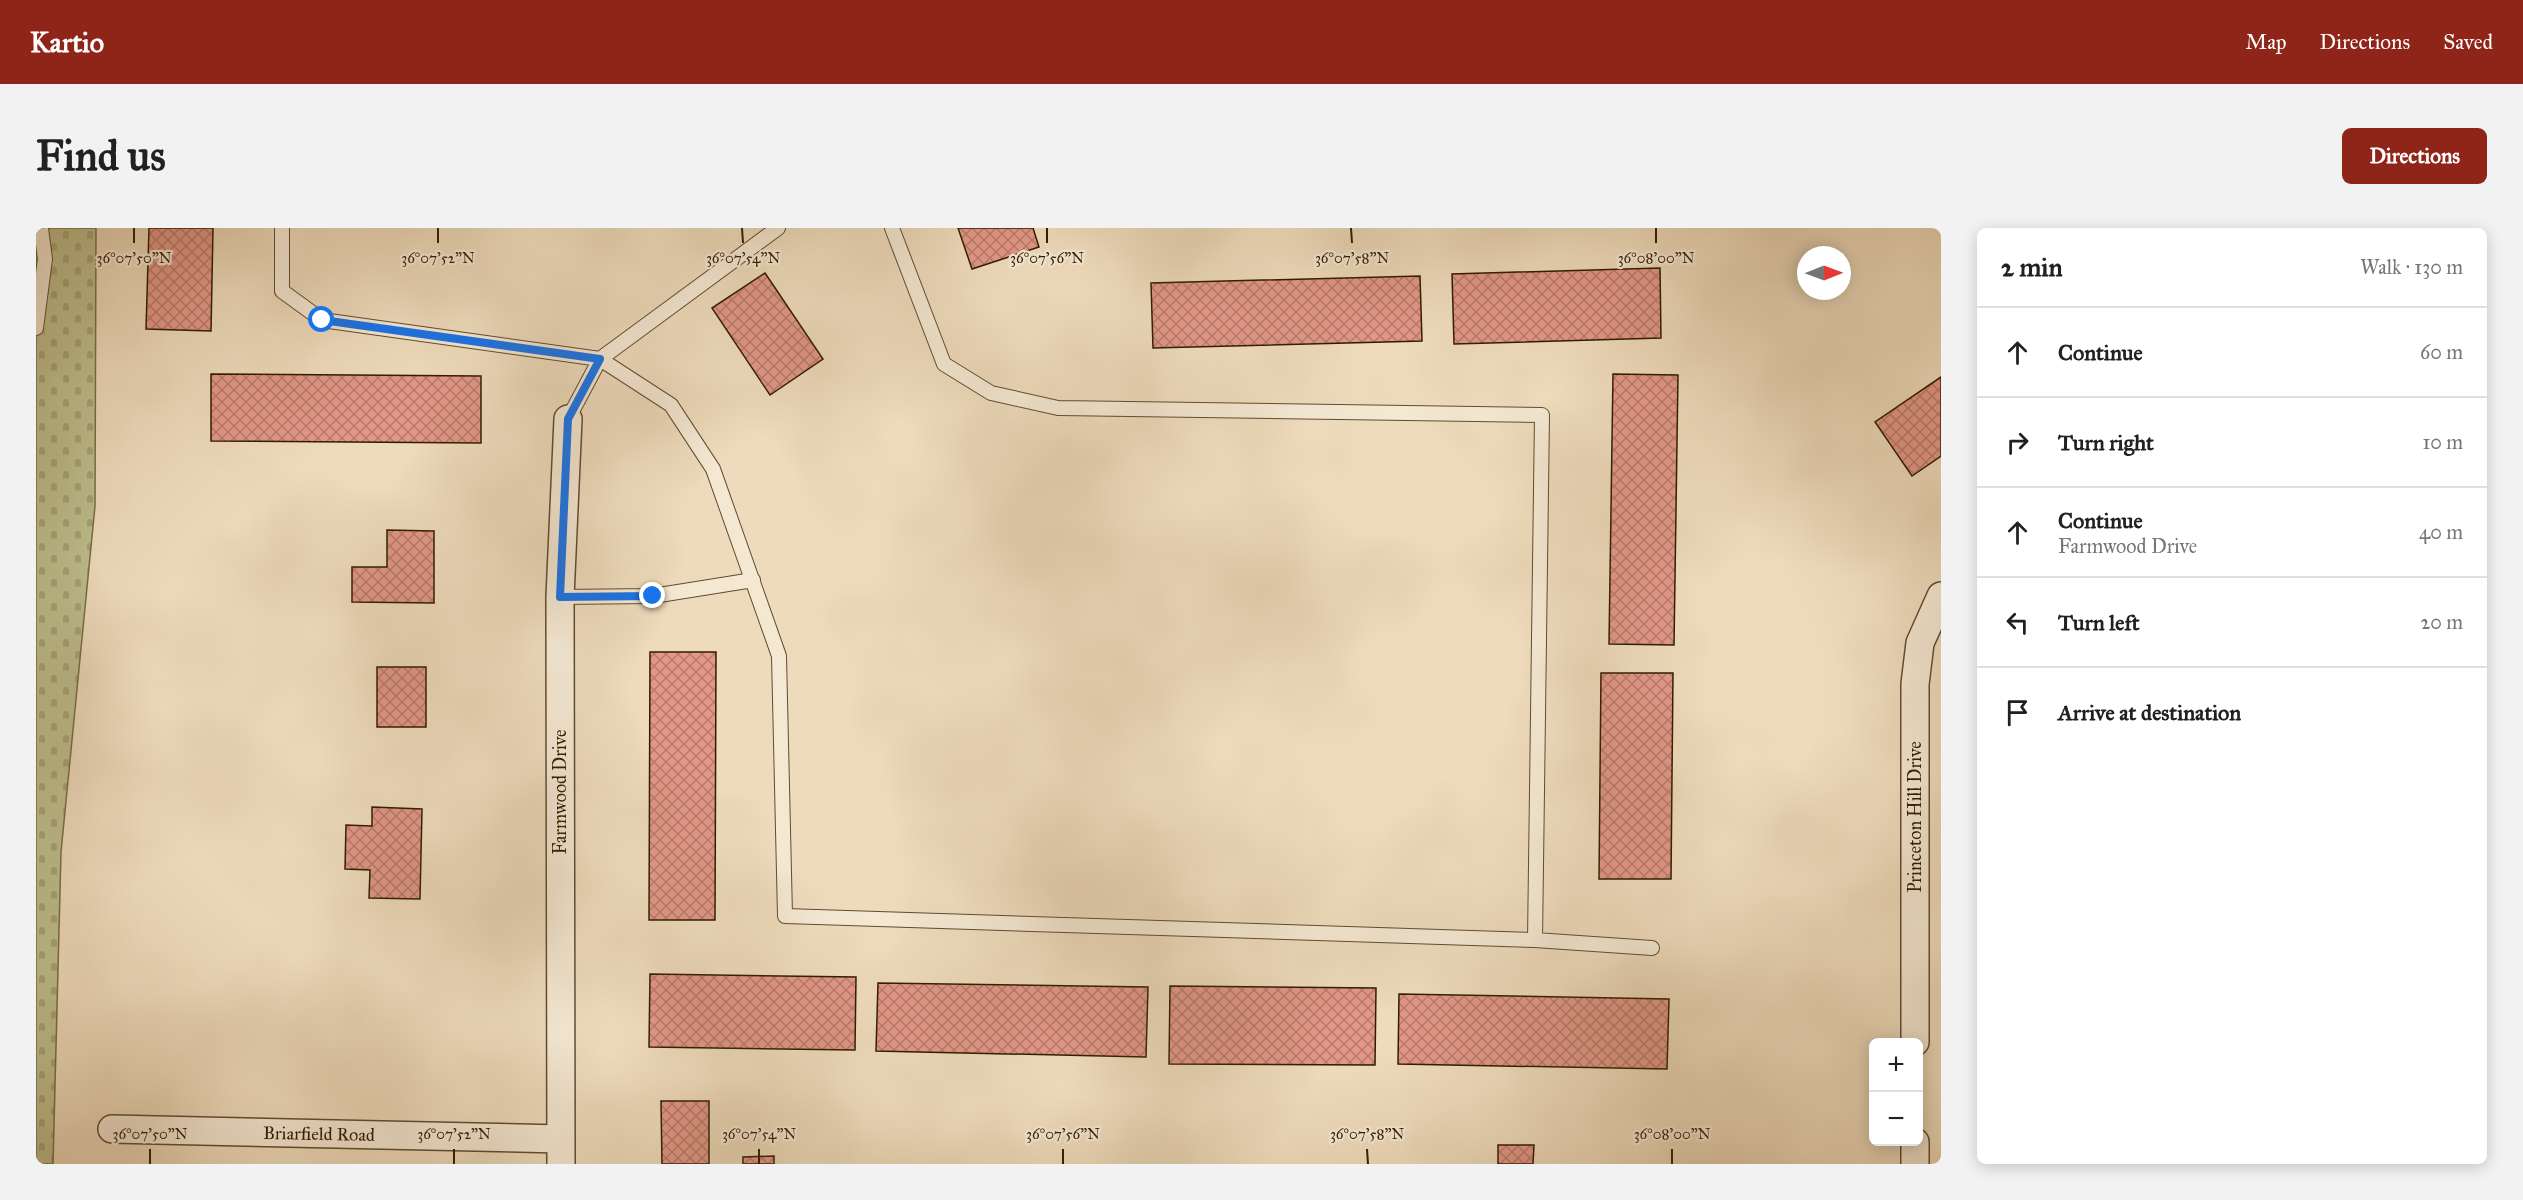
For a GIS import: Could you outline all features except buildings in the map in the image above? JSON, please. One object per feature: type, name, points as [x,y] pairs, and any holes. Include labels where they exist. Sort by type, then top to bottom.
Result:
[{"type":"street","name":"Farmwood Drive","points":[[561,1152],[560,597],[568,419]]},
{"type":"street","name":"Princeton Hill Drive","points":[[1915,1038],[1915,684],[1920,643],[1941,596]]},
{"type":"street","name":"Briarfield Road","points":[[112,1129],[561,1152]]},
{"type":"street","points":[[1915,1146],[1915,1164]]},
{"type":"lane","points":[[36,328],[45,259],[41,228]]},
{"type":"lane","points":[[282,228],[282,291],[322,320],[600,359],[671,405],[713,469],[779,656],[785,916],[1535,940],[1652,948]]},
{"type":"lane","points":[[568,419],[600,359],[778,228]]},
{"type":"lane","points":[[892,228],[945,364],[991,393],[1058,408],[1542,415],[1535,940]]},
{"type":"lane","points":[[560,597],[653,596],[753,580]]},
{"type":"green space","points":[[36,228],[96,228],[95,506],[61,852],[53,1164],[36,1164]]},
{"type":"route","points":[[322,320],[600,359],[568,419],[560,597],[653,596]]}]
